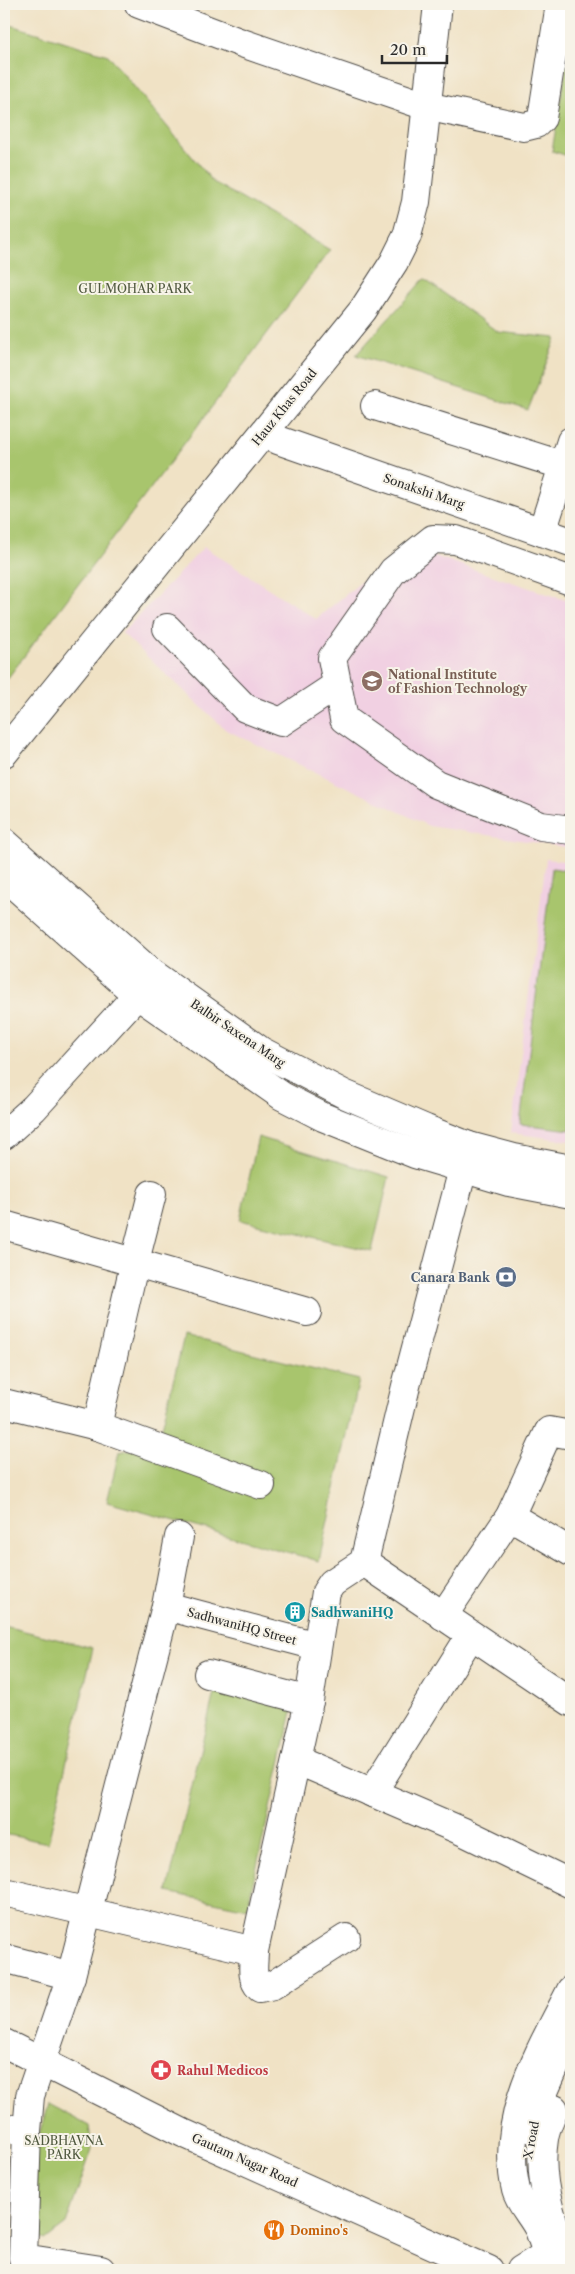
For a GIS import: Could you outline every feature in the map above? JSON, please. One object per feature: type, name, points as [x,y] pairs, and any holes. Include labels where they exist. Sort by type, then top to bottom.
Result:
[{"type":"street","points":[[139,4],[239,42],[426,106],[524,127],[536,124],[542,118],[560,4]]},
{"type":"street","name":"Hauz Khas Road","points":[[4,753],[368,302],[394,262],[407,236],[416,202],[438,4]]},
{"type":"street","points":[[375,406],[569,458],[542,532]]},
{"type":"street","name":"Sonakshi Marg","points":[[278,440],[571,542]]},
{"type":"street","points":[[571,582],[456,540],[433,539],[393,571],[332,658],[344,719],[436,784],[541,826],[571,830]]},
{"type":"street","points":[[167,628],[245,708],[281,722],[337,685]]},
{"type":"street","name":"Balbir Saxena Marg","points":[[4,842],[156,976],[261,1051],[298,1072],[426,1130],[466,1158],[509,1182],[571,1194]]},
{"type":"street","name":"Balbir Saxena Marg","points":[[4,876],[136,994],[282,1096],[324,1117],[415,1154],[466,1158],[514,1158],[571,1169]]},
{"type":"street","points":[[4,1135],[34,1108],[136,994],[156,976]]},
{"type":"street","points":[[346,1938],[266,1988],[260,1988],[254,1978],[254,1951],[309,1701],[326,1592],[332,1583],[364,1562],[406,1386],[466,1158]]},
{"type":"street","points":[[98,1426],[134,1261],[152,1194]]},
{"type":"street","points":[[4,1225],[307,1312]]},
{"type":"street","points":[[4,1403],[98,1426],[261,1485]]},
{"type":"street","points":[[443,1616],[510,1516],[549,1431],[571,1434]]},
{"type":"street","points":[[510,1516],[571,1552]]},
{"type":"street","points":[[101,2270],[22,2264],[15,2130],[30,2096],[71,1976],[166,1606],[180,1537]]},
{"type":"street","points":[[364,1562],[571,1702]]},
{"type":"street","name":"SadhwaniHQ Street","points":[[166,1606],[317,1646]]},
{"type":"street","points":[[372,1793],[471,1635]]},
{"type":"street","points":[[208,1674],[309,1701]]},
{"type":"street","points":[[296,1760],[464,1832],[571,1884]]},
{"type":"street","points":[[4,1892],[254,1951]]},
{"type":"street","points":[[4,1958],[71,1976]]},
{"type":"street","points":[[537,2226],[516,2192],[512,2158],[517,2111],[536,2060],[571,1990]]},
{"type":"street","name":"X road","points":[[561,2253],[537,2226],[529,2197],[525,2158],[539,2103],[571,2030]]},
{"type":"street","name":"Gautam Nagar Road","points":[[4,2042],[183,2132],[489,2270]]},
{"type":"street","points":[[521,2270],[561,2253],[542,2162],[544,2138],[570,2071]]},
{"type":"shaded area","name":"National Institute of Fashion Technology","points":[[405,546],[571,602],[571,848],[429,826],[226,730],[122,633],[204,547],[316,619]]},
{"type":"shaded area","points":[[546,859],[571,862],[571,1141],[511,1133]]},
{"type":"green space","name":"GULMOHAR PARK","points":[[4,23],[108,55],[213,182],[330,250],[4,683]]},
{"type":"green space","points":[[571,36],[571,157],[552,151]]},
{"type":"green space","points":[[424,279],[498,332],[556,338],[528,410],[356,355]]},
{"type":"green space","points":[[552,868],[571,871],[571,1130],[520,1124]]},
{"type":"green space","points":[[258,1137],[389,1177],[372,1251],[240,1220]]},
{"type":"green space","points":[[184,1336],[359,1380],[319,1561],[107,1502],[119,1452],[158,1444]]},
{"type":"green space","points":[[4,1626],[93,1648],[48,1843],[4,1834]]},
{"type":"green space","points":[[217,1680],[295,1698],[247,1909],[167,1892]]},
{"type":"green space","name":"SADBHAVNA PARK","points":[[48,2104],[89,2126],[92,2149],[66,2224],[45,2240],[18,2221]]},
{"type":"place","name":"National Institute of Fashion Technology","points":[[372,681]]},
{"type":"place","name":"Canara Bank","points":[[506,1277]]},
{"type":"place","name":"SadhwaniHQ","points":[[295,1612]]},
{"type":"place","name":"Rahul Medicos","points":[[161,2070]]},
{"type":"place","name":"Domino's","points":[[274,2230]]}]
